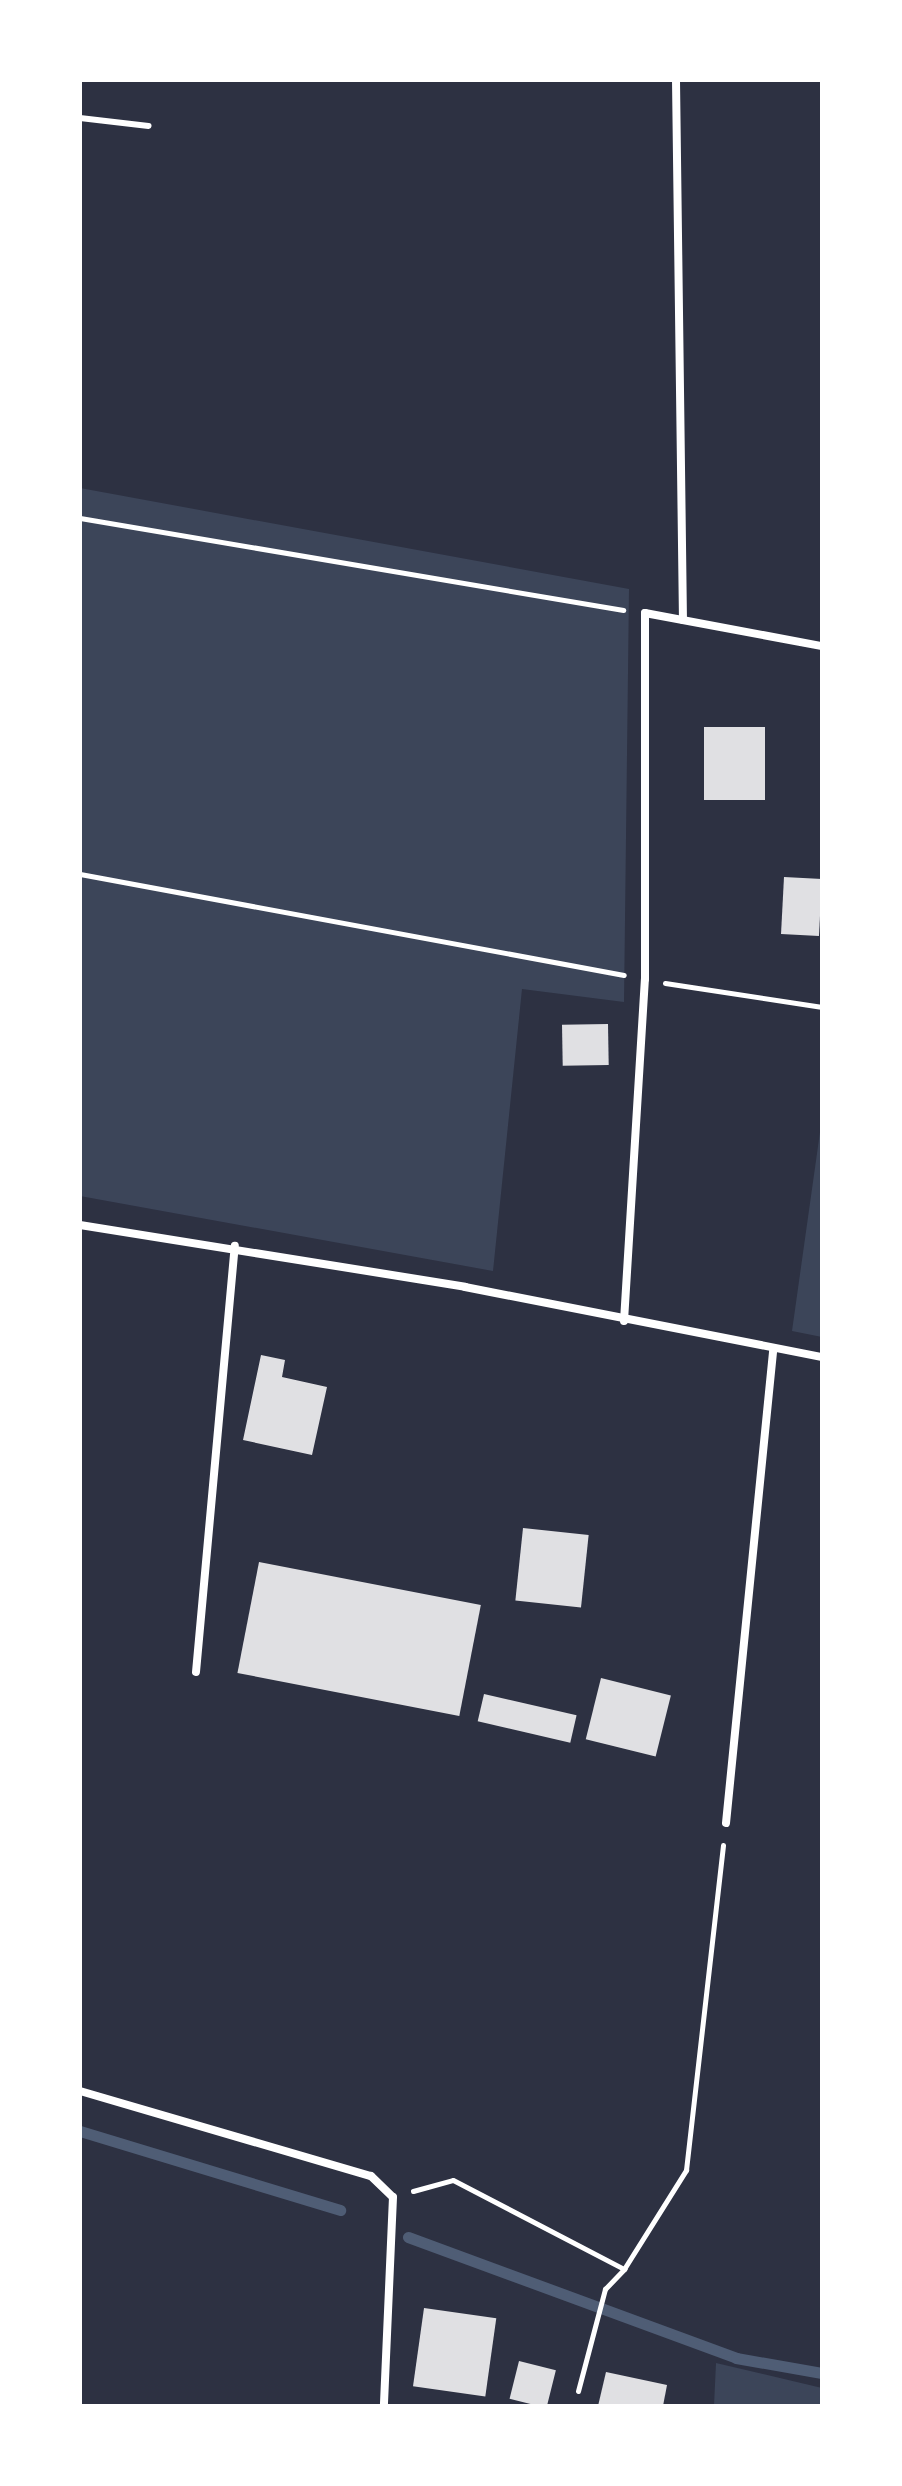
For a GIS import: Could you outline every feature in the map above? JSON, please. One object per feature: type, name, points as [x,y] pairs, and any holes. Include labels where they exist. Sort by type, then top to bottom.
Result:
[{"type":"street","points":[[676,80],[683,620]]},
{"type":"street","points":[[624,1321],[645,979],[645,613],[822,646]]},
{"type":"street","points":[[80,1225],[235,1246],[465,1287],[624,1321],[822,1357]]},
{"type":"street","points":[[196,1672],[235,1246]]},
{"type":"street","points":[[726,1823],[773,1348]]},
{"type":"street","points":[[80,2091],[371,2176],[393,2197],[384,2406]]},
{"type":"lane","points":[[80,118],[149,126]]},
{"type":"path","points":[[80,518],[645,613]]},
{"type":"path","points":[[80,874],[645,979],[822,1007]]},
{"type":"path","points":[[578,2391],[590,2334],[605,2289],[624,2269],[686,2170],[726,1823]]},
{"type":"path","points":[[393,2197],[453,2180],[624,2269]]},
{"type":"shaded area","points":[[80,488],[629,589],[624,1002],[522,989],[493,1271],[80,1196]]},
{"type":"shaded area","points":[[822,1118],[822,1337],[792,1331]]},
{"type":"shaded area","points":[[716,2363],[822,2388],[822,2406],[714,2406]]},
{"type":"building","points":[[704,727],[765,727],[765,800],[704,800]]},
{"type":"building","points":[[784,877],[822,879],[819,936],[781,934]]},
{"type":"building","points":[[608,1024],[609,1065],[563,1066],[562,1025]]},
{"type":"building","points":[[261,1355],[285,1360],[282,1377],[327,1387],[312,1455],[243,1440]]},
{"type":"building","points":[[523,1528],[589,1535],[581,1607],[515,1601]]},
{"type":"building","points":[[259,1562],[481,1605],[459,1716],[237,1673]]},
{"type":"building","points":[[601,1678],[671,1695],[656,1757],[586,1739]]},
{"type":"building","points":[[484,1694],[577,1715],[570,1743],[478,1721]]},
{"type":"building","points":[[424,2308],[496,2318],[485,2396],[413,2386]]},
{"type":"building","points":[[519,2361],[556,2370],[547,2406],[510,2399]]},
{"type":"building","points":[[606,2372],[667,2385],[663,2406],[598,2406]]},
{"type":"waterway","points":[[80,2131],[340,2210]]},
{"type":"waterway","points":[[408,2237],[736,2358],[822,2373]]}]
